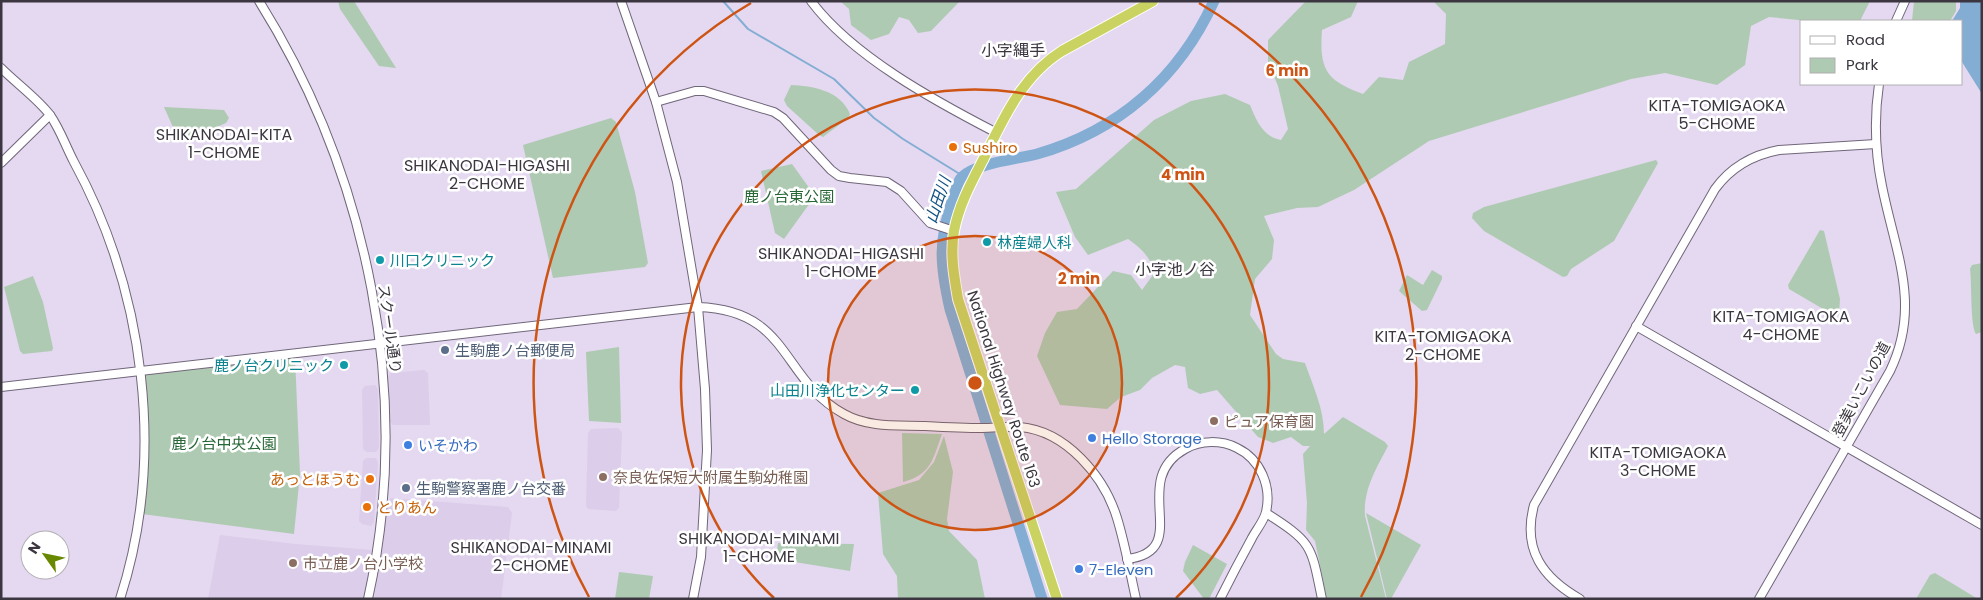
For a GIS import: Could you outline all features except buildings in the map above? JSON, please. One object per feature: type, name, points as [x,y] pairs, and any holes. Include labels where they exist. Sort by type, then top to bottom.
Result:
[{"type":"highway","name":"National Highway Route 163","points":[[1057,599],[958,299],[953,272],[951,230],[995,132],[1026,83],[1052,57],[1153,1]]},
{"type":"street","name":"スクール通り","points":[[260,1],[299,74],[329,142],[349,196],[370,280],[384,381],[386,429],[384,496],[378,549],[368,599]]},
{"type":"street","points":[[621,1],[656,102],[682,208],[698,307],[704,370],[707,450],[700,557],[693,599]]},
{"type":"street","points":[[811,1],[832,25],[866,55],[950,107],[995,132]]},
{"type":"street","points":[[1896,20],[1905,1]]},
{"type":"street","points":[[1,68],[50,115],[84,179],[110,241],[128,306],[140,371],[143,432],[138,516],[120,599]]},
{"type":"street","name":"登美いこいの道","points":[[1759,599],[1895,360],[1906,316],[1906,287],[1882,187],[1876,144],[1879,85]]},
{"type":"street","points":[[656,102],[695,91],[704,91],[774,112],[791,125],[831,170],[845,177],[887,182],[901,191],[923,218],[936,226],[951,230]]},
{"type":"street","points":[[1,163],[50,115]]},
{"type":"street","points":[[1580,599],[1560,587],[1542,568],[1532,545],[1532,513],[1537,498],[1715,189],[1734,168],[1756,156],[1779,150],[1876,144]]},
{"type":"street","points":[[1,387],[698,307],[731,311],[743,315],[762,326],[780,344],[823,400],[857,420],[882,425],[979,428],[1019,427],[1056,439],[1077,455],[1094,474],[1112,503],[1136,599]]},
{"type":"street","points":[[1636,326],[1982,525]]},
{"type":"street","points":[[1127,558],[1142,555],[1156,544],[1161,528],[1158,495],[1161,477],[1176,456],[1195,445],[1222,442],[1239,449],[1255,462],[1265,479],[1266,513],[1220,599]]},
{"type":"street","points":[[1266,513],[1297,532],[1307,544],[1312,554],[1322,599]]},
{"type":"shaded area","points":[[424,370],[428,373],[430,425],[393,425],[390,422],[388,377],[390,373]]},
{"type":"shaded area","points":[[375,385],[378,389],[379,448],[376,452],[367,452],[363,449],[362,390],[365,386]]},
{"type":"shaded area","points":[[618,428],[622,432],[619,508],[616,511],[588,509],[586,505],[588,433],[591,429]]},
{"type":"shaded area","points":[[366,458],[376,458],[378,463],[374,522],[371,526],[362,524],[359,521],[363,461]]},
{"type":"shaded area","points":[[391,498],[508,507],[512,513],[501,599],[374,599],[387,501]]},
{"type":"shaded area","name":"市立鹿ノ台小学校","points":[[220,535],[295,544],[373,550],[364,599],[208,599]]},
{"type":"green space","points":[[338,1],[354,1],[396,68],[379,66],[340,9]]},
{"type":"green space","points":[[840,1],[969,1],[959,2],[931,31],[918,33],[909,20],[899,17],[889,34],[871,40],[851,25],[849,9]]},
{"type":"green space","points":[[1306,1],[1358,1],[1351,17],[1322,30],[1321,44],[1324,65],[1333,78],[1341,84],[1363,94],[1379,77],[1403,80],[1409,62],[1445,44],[1446,14],[1433,1],[1870,1],[1860,20],[1800,20],[1769,17],[1751,26],[1745,65],[1717,85],[1665,73],[1631,79],[1429,141],[1354,190],[1318,207],[1297,208],[1264,216],[1274,240],[1272,259],[1255,279],[1250,315],[1276,354],[1283,359],[1305,363],[1320,407],[1324,434],[1343,417],[1385,442],[1388,446],[1371,480],[1365,506],[1365,516],[1386,599],[1327,599],[1315,541],[1306,530],[1307,503],[1303,454],[1310,446],[1303,446],[1291,437],[1273,443],[1258,437],[1217,390],[1200,394],[1188,388],[1185,367],[1175,365],[1152,378],[1140,390],[1121,397],[1107,409],[1060,405],[1037,356],[1045,333],[1057,312],[1077,309],[1113,271],[1131,275],[1142,290],[1155,272],[1144,253],[1128,239],[1088,255],[1075,237],[1056,192],[1076,189],[1154,120],[1191,101],[1225,94],[1250,105],[1265,132],[1281,140],[1288,129],[1278,86],[1268,62],[1268,40]]},
{"type":"green space","points":[[1914,1],[1956,1],[1956,11],[1951,20],[1912,20]]},
{"type":"green space","points":[[791,85],[816,88],[840,99],[850,114],[848,118],[823,137],[819,135],[787,106],[784,100]]},
{"type":"green space","points":[[164,107],[224,110],[229,118],[226,123],[180,143]]},
{"type":"green space","points":[[611,118],[616,122],[635,192],[648,263],[645,267],[553,278],[523,145]]},
{"type":"green space","points":[[1656,160],[1658,163],[1614,241],[1571,269],[1567,276],[1563,277],[1484,231],[1472,218],[1473,213],[1484,207]]},
{"type":"green space","name":"鹿ノ台東公園","points":[[792,164],[815,196],[784,239],[775,233],[761,171]]},
{"type":"green space","points":[[1820,230],[1824,231],[1840,299],[1839,314],[1835,316],[1789,289],[1788,285]]},
{"type":"green space","points":[[1982,263],[1982,332],[1976,334],[1972,313],[1970,269],[1972,265]]},
{"type":"green space","points":[[1432,270],[1442,276],[1442,279],[1427,310],[1422,311],[1399,291],[1407,275],[1423,285]]},
{"type":"green space","points":[[33,276],[43,302],[53,348],[52,351],[23,354],[20,351],[4,287]]},
{"type":"green space","points":[[619,347],[621,423],[589,421],[586,352]]},
{"type":"green space","name":"鹿ノ台中央公園","points":[[295,357],[300,474],[294,534],[142,514],[149,449],[145,376],[149,373]]},
{"type":"green space","points":[[902,433],[942,434],[930,465],[920,475],[903,482]]},
{"type":"green space","points":[[944,436],[953,472],[947,519],[949,531],[977,560],[985,599],[898,599],[897,576],[883,554],[878,493],[919,480],[934,462]]},
{"type":"green space","points":[[1366,513],[1421,545],[1391,599],[1387,599]]},
{"type":"green space","points":[[778,543],[854,544],[850,571],[776,559]]},
{"type":"green space","points":[[1193,545],[1227,564],[1209,599],[1204,599],[1183,571]]},
{"type":"green space","points":[[619,572],[653,576],[649,599],[615,599]]},
{"type":"green space","points":[[1935,573],[1978,599],[1916,599],[1930,575]]},
{"type":"water","points":[[1960,1],[1982,1],[1982,94],[1963,64],[1963,20],[1953,20],[1960,8]]},
{"type":"waterway","points":[[723,1],[748,29],[834,79],[874,118],[903,139],[963,176]]},
{"type":"waterway","name":"山田川","points":[[1042,599],[950,309],[944,279],[942,253],[948,213],[959,181],[968,172],[998,162],[1037,154],[1066,144],[1094,131],[1119,116],[1143,98],[1183,54],[1200,29],[1214,1]]},
{"type":"place","name":"Sushiro","points":[[953,147]]},
{"type":"place","name":"林産婦人科","points":[[987,242]]},
{"type":"place","name":"川口クリニック","points":[[380,260]]},
{"type":"place","name":"生駒鹿ノ台郵便局","points":[[445,350]]},
{"type":"place","name":"鹿ノ台クリニック","points":[[344,365]]},
{"type":"place","name":"山田川浄化センター","points":[[915,390]]},
{"type":"place","name":"ピュア保育園","points":[[1214,421]]},
{"type":"place","name":"Hello Storage","points":[[1092,438]]},
{"type":"place","name":"いそかわ","points":[[408,445]]},
{"type":"place","name":"奈良佐保短大附属生駒幼稚園","points":[[603,477]]},
{"type":"place","name":"あっとほうむ","points":[[370,479]]},
{"type":"place","name":"生駒警察署鹿ノ台交番","points":[[406,488]]},
{"type":"place","name":"とりあん","points":[[367,507]]},
{"type":"place","name":"市立鹿ノ台小学校","points":[[293,563]]},
{"type":"place","name":"7-Eleven","points":[[1079,569]]},
{"type":"district","name":"小字縄手","points":[[1013,50]]},
{"type":"district","name":"KITA-TOMIGAOKA 5-CHOME","points":[[1717,114]]},
{"type":"district","name":"SHIKANODAI-KITA 1-CHOME","points":[[224,143]]},
{"type":"district","name":"SHIKANODAI-HIGASHI 2-CHOME","points":[[487,174]]},
{"type":"district","name":"SHIKANODAI-HIGASHI 1-CHOME","points":[[841,262]]},
{"type":"district","name":"小字池ノ谷","points":[[1175,269]]},
{"type":"district","name":"KITA-TOMIGAOKA 4-CHOME","points":[[1781,325]]},
{"type":"district","name":"KITA-TOMIGAOKA 2-CHOME","points":[[1443,345]]},
{"type":"district","name":"KITA-TOMIGAOKA 3-CHOME","points":[[1658,461]]},
{"type":"district","name":"SHIKANODAI-MINAMI 1-CHOME","points":[[759,547]]},
{"type":"district","name":"SHIKANODAI-MINAMI 2-CHOME","points":[[531,556]]}]
